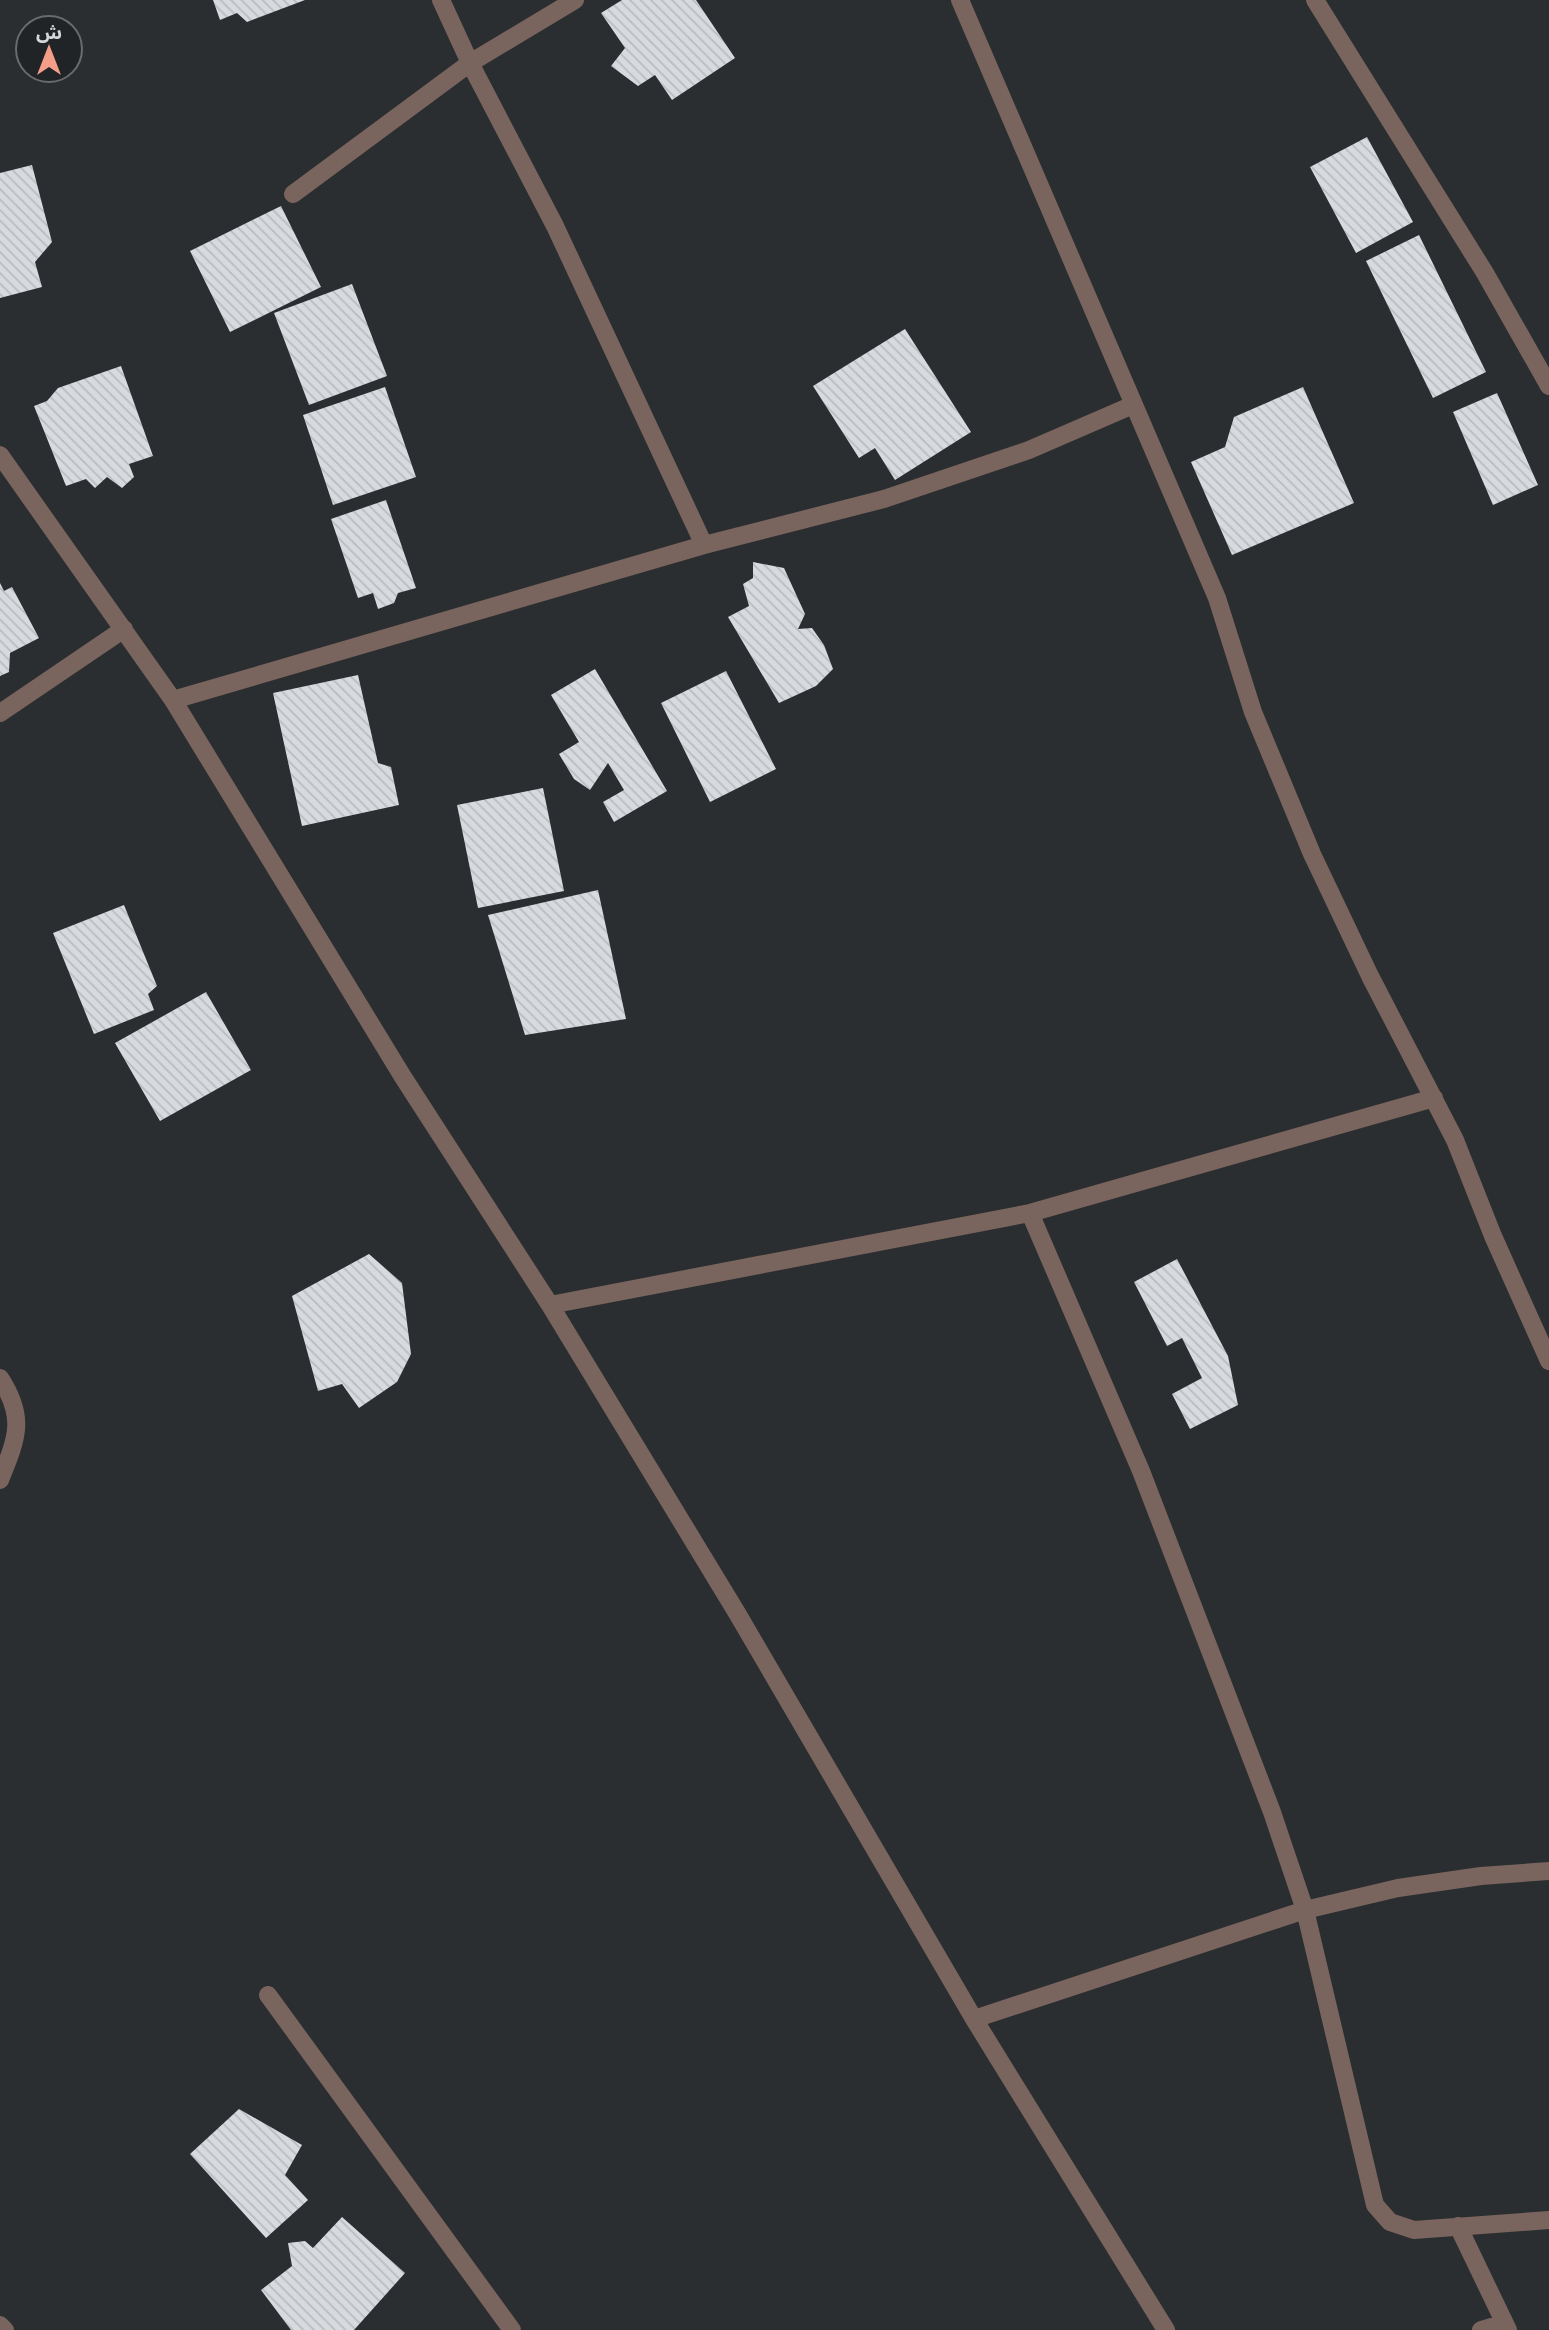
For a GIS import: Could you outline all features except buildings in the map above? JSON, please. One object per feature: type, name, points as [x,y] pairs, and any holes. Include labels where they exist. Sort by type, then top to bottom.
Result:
[{"type":"street","points":[[442,0],[470,63],[555,226],[704,544]]},
{"type":"street","points":[[293,194],[470,63],[575,0]]},
{"type":"street","points":[[960,0],[1217,598],[1253,712],[1312,853],[1370,976],[1455,1140],[1493,1236],[1549,1362]]},
{"type":"street","points":[[1315,0],[1485,274],[1549,386]]},
{"type":"street","points":[[173,700],[704,544],[884,499],[1029,450],[1133,405]]},
{"type":"street","points":[[0,455],[173,700],[403,1077],[550,1305],[737,1613],[974,2019],[1166,2330]]},
{"type":"street","points":[[0,713],[124,629]]},
{"type":"street","points":[[550,1305],[1030,1213],[1434,1098]]},
{"type":"street","points":[[1030,1213],[1141,1471],[1272,1812],[1306,1910],[1375,2205],[1390,2222],[1414,2230],[1549,2220]]},
{"type":"street","points":[[0,1378],[12,1397],[17,1420],[15,1445],[0,1480]]},
{"type":"street","points":[[974,2019],[1306,1910],[1398,1888],[1482,1876],[1549,1871]]},
{"type":"street","points":[[268,1995],[512,2330]]},
{"type":"street","points":[[1458,2226],[1506,2326],[1481,2330]]},
{"type":"street","points":[[0,2325],[5,2330]]}]
